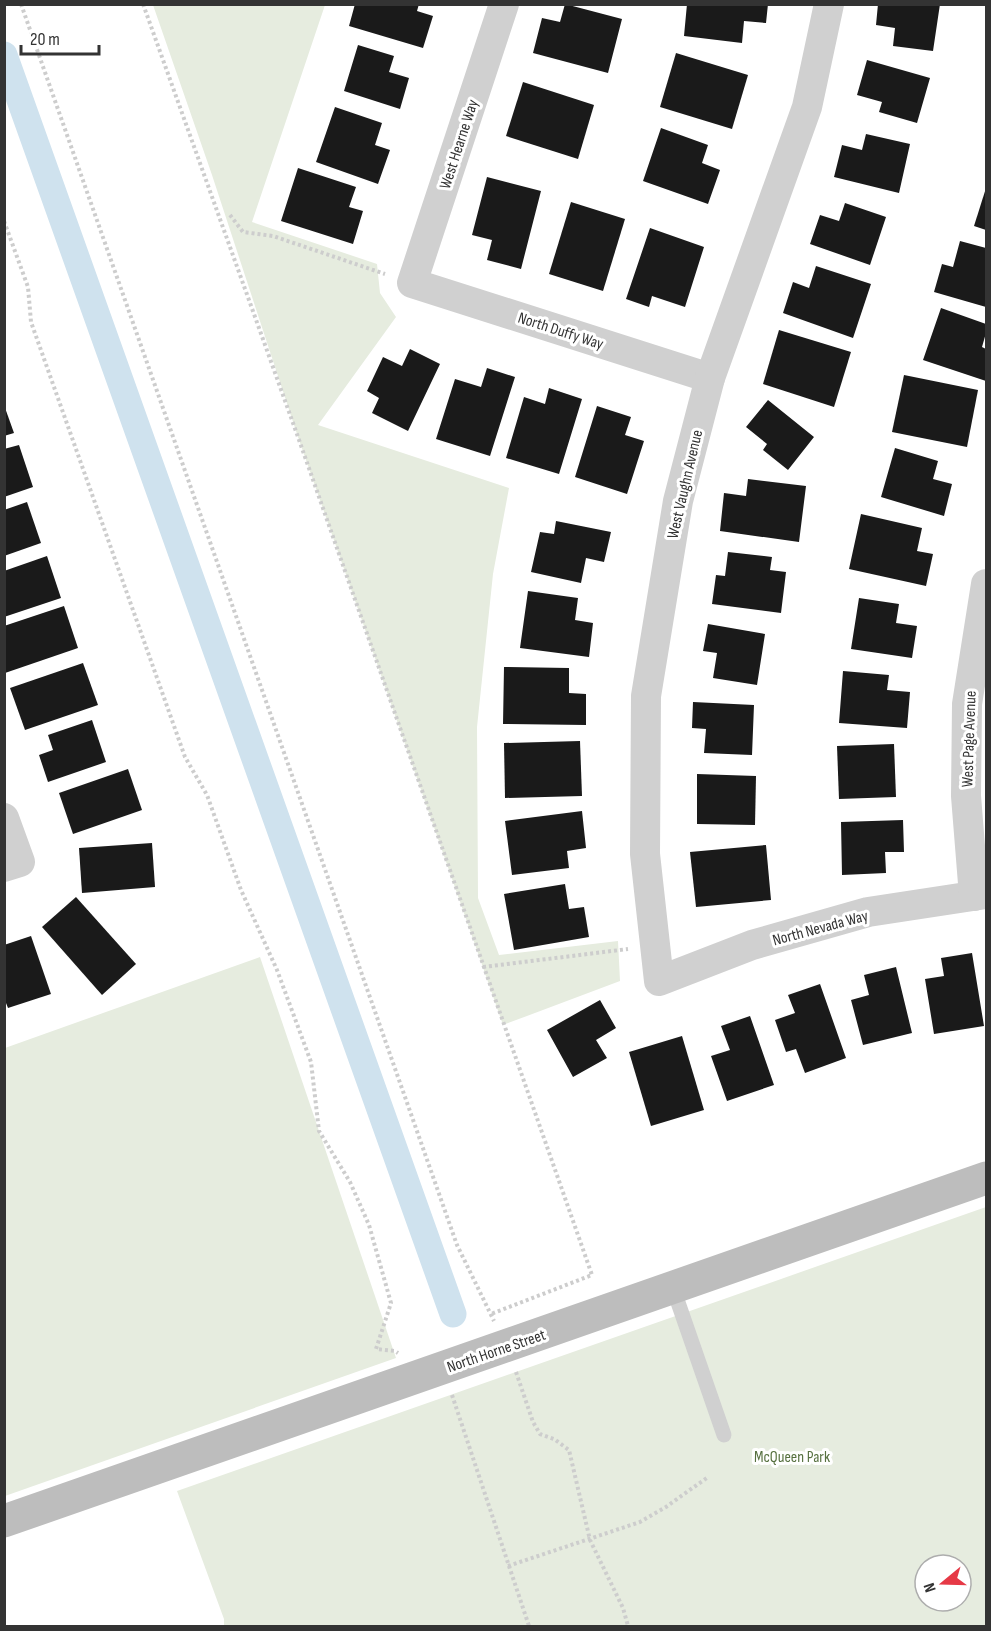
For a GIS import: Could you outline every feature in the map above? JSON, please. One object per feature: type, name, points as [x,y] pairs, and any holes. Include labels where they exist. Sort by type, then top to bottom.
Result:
[{"type":"street","name":"West Hearne Way","points":[[412,283],[504,4]]},
{"type":"street","name":"West Vaughn Avenue","points":[[659,981],[645,854],[646,696],[678,501],[710,378],[807,107],[829,4]]},
{"type":"street","name":"North Duffy Way","points":[[412,283],[710,378]]},
{"type":"street","name":"West Page Avenue","points":[[980,895],[966,796],[967,704],[987,584]]},
{"type":"street","points":[[4,818],[12,865]]},
{"type":"street","name":"North Nevada Way","points":[[659,981],[752,945],[868,912],[980,895]]},
{"type":"street","name":"North Horne Street","points":[[4,1521],[987,1178]]},
{"type":"lane","points":[[673,1288],[724,1435]]},
{"type":"path","points":[[21,4],[453,1234],[507,1346],[533,1422],[540,1434],[554,1439],[568,1450],[590,1540],[623,1608],[628,1626]]},
{"type":"path","points":[[143,4],[592,1275],[491,1314]]},
{"type":"path","points":[[230,215],[243,232],[273,236],[412,283]]},
{"type":"path","points":[[4,221],[28,287],[31,322],[186,757],[207,795],[241,890],[277,970],[311,1062],[319,1131],[350,1182],[369,1225],[391,1303],[376,1349],[395,1351],[453,1396],[529,1626]]},
{"type":"path","points":[[483,967],[655,945]]},
{"type":"path","points":[[508,1566],[640,1522],[666,1507],[708,1477]]},
{"type":"green space","points":[[153,5],[325,5],[252,222],[377,264],[380,293],[396,317],[318,425],[509,488],[493,574],[477,727],[478,898],[499,955],[618,941],[620,981],[503,1025],[298,437],[212,175]]},
{"type":"green space","points":[[260,957],[396,1358],[5,1496],[5,1048]]},
{"type":"green space","name":"McQueen Park","points":[[986,1207],[986,1626],[224,1626],[224,1619],[177,1491]]},
{"type":"building","points":[[355,4],[419,4],[417,11],[433,16],[423,48],[349,26]]},
{"type":"building","points":[[565,4],[622,19],[608,73],[533,53],[542,18],[560,22]]},
{"type":"building","points":[[687,4],[768,4],[766,23],[744,21],[742,43],[684,36]]},
{"type":"building","points":[[878,4],[940,4],[933,51],[893,46],[895,28],[876,25]]},
{"type":"building","points":[[358,45],[394,56],[389,72],[409,78],[400,109],[344,91]]},
{"type":"building","points":[[676,53],[748,75],[732,129],[660,107]]},
{"type":"building","points":[[867,60],[930,78],[917,123],[879,112],[882,102],[857,95]]},
{"type":"building","points":[[523,82],[594,105],[578,159],[506,136]]},
{"type":"building","points":[[335,107],[382,123],[375,145],[390,150],[378,184],[316,162]]},
{"type":"building","points":[[661,128],[708,145],[702,163],[720,170],[708,204],[643,181]]},
{"type":"building","points":[[866,134],[910,144],[899,193],[834,177],[842,145],[862,150]]},
{"type":"building","points":[[298,168],[356,187],[349,207],[363,211],[353,244],[281,221]]},
{"type":"building","points":[[487,177],[541,191],[521,269],[487,260],[492,240],[472,235]]},
{"type":"building","points":[[986,188],[986,230],[974,226]]},
{"type":"building","points":[[571,202],[625,219],[603,291],[549,274]]},
{"type":"building","points":[[845,203],[886,217],[870,265],[810,244],[820,215],[839,221]]},
{"type":"building","points":[[650,228],[704,247],[685,307],[652,296],[649,307],[626,299]]},
{"type":"building","points":[[960,241],[986,248],[986,307],[934,292],[942,264],[953,267]]},
{"type":"building","points":[[816,266],[871,284],[853,338],[783,313],[793,282],[809,288]]},
{"type":"building","points":[[941,308],[986,324],[982,347],[986,349],[986,381],[923,360]]},
{"type":"building","points":[[779,330],[851,352],[834,407],[763,384]]},
{"type":"building","points":[[410,349],[440,364],[408,431],[372,413],[379,398],[367,391],[383,357],[402,366]]},
{"type":"building","points":[[487,368],[515,377],[490,456],[436,439],[455,379],[481,387]]},
{"type":"building","points":[[904,375],[978,390],[967,447],[892,432]]},
{"type":"building","points":[[549,388],[582,399],[559,474],[506,458],[524,397],[545,404]]},
{"type":"building","points":[[768,400],[814,437],[788,470],[763,450],[767,444],[746,427]]},
{"type":"building","points":[[4,405],[14,433],[4,436]]},
{"type":"building","points":[[597,406],[631,417],[625,435],[644,441],[627,494],[575,477]]},
{"type":"building","points":[[19,445],[33,487],[4,497],[4,449]]},
{"type":"building","points":[[895,448],[938,461],[933,479],[952,484],[944,516],[881,497]]},
{"type":"building","points":[[748,479],[806,486],[799,542],[720,531],[724,493],[746,496]]},
{"type":"building","points":[[27,502],[41,543],[4,556],[4,510]]},
{"type":"building","points":[[861,514],[922,528],[917,551],[933,554],[926,586],[849,569]]},
{"type":"building","points":[[556,521],[611,532],[604,562],[586,558],[581,583],[531,572],[540,532],[554,534]]},
{"type":"building","points":[[728,552],[772,557],[770,570],[786,572],[781,613],[712,604],[716,575],[725,576]]},
{"type":"building","points":[[47,556],[61,598],[4,617],[4,571]]},
{"type":"building","points":[[528,591],[578,598],[575,620],[593,623],[589,657],[520,648]]},
{"type":"building","points":[[859,598],[899,604],[896,623],[917,626],[912,658],[851,649]]},
{"type":"building","points":[[64,606],[78,648],[5,673],[4,626]]},
{"type":"building","points":[[708,624],[765,634],[757,685],[713,678],[717,653],[703,651]]},
{"type":"building","points":[[83,663],[98,705],[25,730],[10,688]]},
{"type":"building","points":[[504,667],[569,668],[569,693],[586,694],[586,725],[503,724]]},
{"type":"building","points":[[843,671],[889,675],[887,690],[910,692],[907,728],[839,723]]},
{"type":"building","points":[[693,702],[754,705],[752,755],[704,753],[706,729],[692,728]]},
{"type":"building","points":[[92,720],[106,762],[48,782],[39,755],[53,750],[48,735]]},
{"type":"building","points":[[580,741],[582,796],[505,798],[504,743]]},
{"type":"building","points":[[894,744],[896,797],[839,799],[837,746]]},
{"type":"building","points":[[128,769],[142,810],[73,834],[59,793]]},
{"type":"building","points":[[697,774],[756,776],[755,825],[697,824]]},
{"type":"building","points":[[582,811],[586,848],[567,851],[569,868],[512,875],[505,821]]},
{"type":"building","points":[[903,820],[904,852],[885,852],[886,873],[842,875],[841,822]]},
{"type":"building","points":[[152,843],[155,887],[82,893],[79,848]]},
{"type":"building","points":[[766,845],[771,900],[696,907],[690,852]]},
{"type":"building","points":[[565,884],[569,909],[584,907],[589,937],[514,950],[504,894]]},
{"type":"building","points":[[76,897],[136,964],[102,995],[42,927]]},
{"type":"building","points":[[31,936],[51,994],[8,1008],[4,998],[4,945]]},
{"type":"building","points":[[972,953],[984,1026],[934,1034],[925,979],[944,976],[941,958]]},
{"type":"building","points":[[896,967],[912,1033],[863,1045],[851,1000],[869,995],[864,975]]},
{"type":"building","points":[[820,984],[846,1058],[805,1073],[796,1049],[786,1052],[775,1020],[795,1013],[788,995]]},
{"type":"building","points":[[600,1000],[616,1028],[596,1040],[607,1058],[573,1077],[547,1030]]},
{"type":"building","points":[[750,1016],[774,1085],[727,1101],[711,1056],[730,1050],[721,1026]]},
{"type":"building","points":[[682,1036],[704,1110],[651,1126],[629,1052]]},
{"type":"waterway","points":[[4,55],[453,1314]]}]
